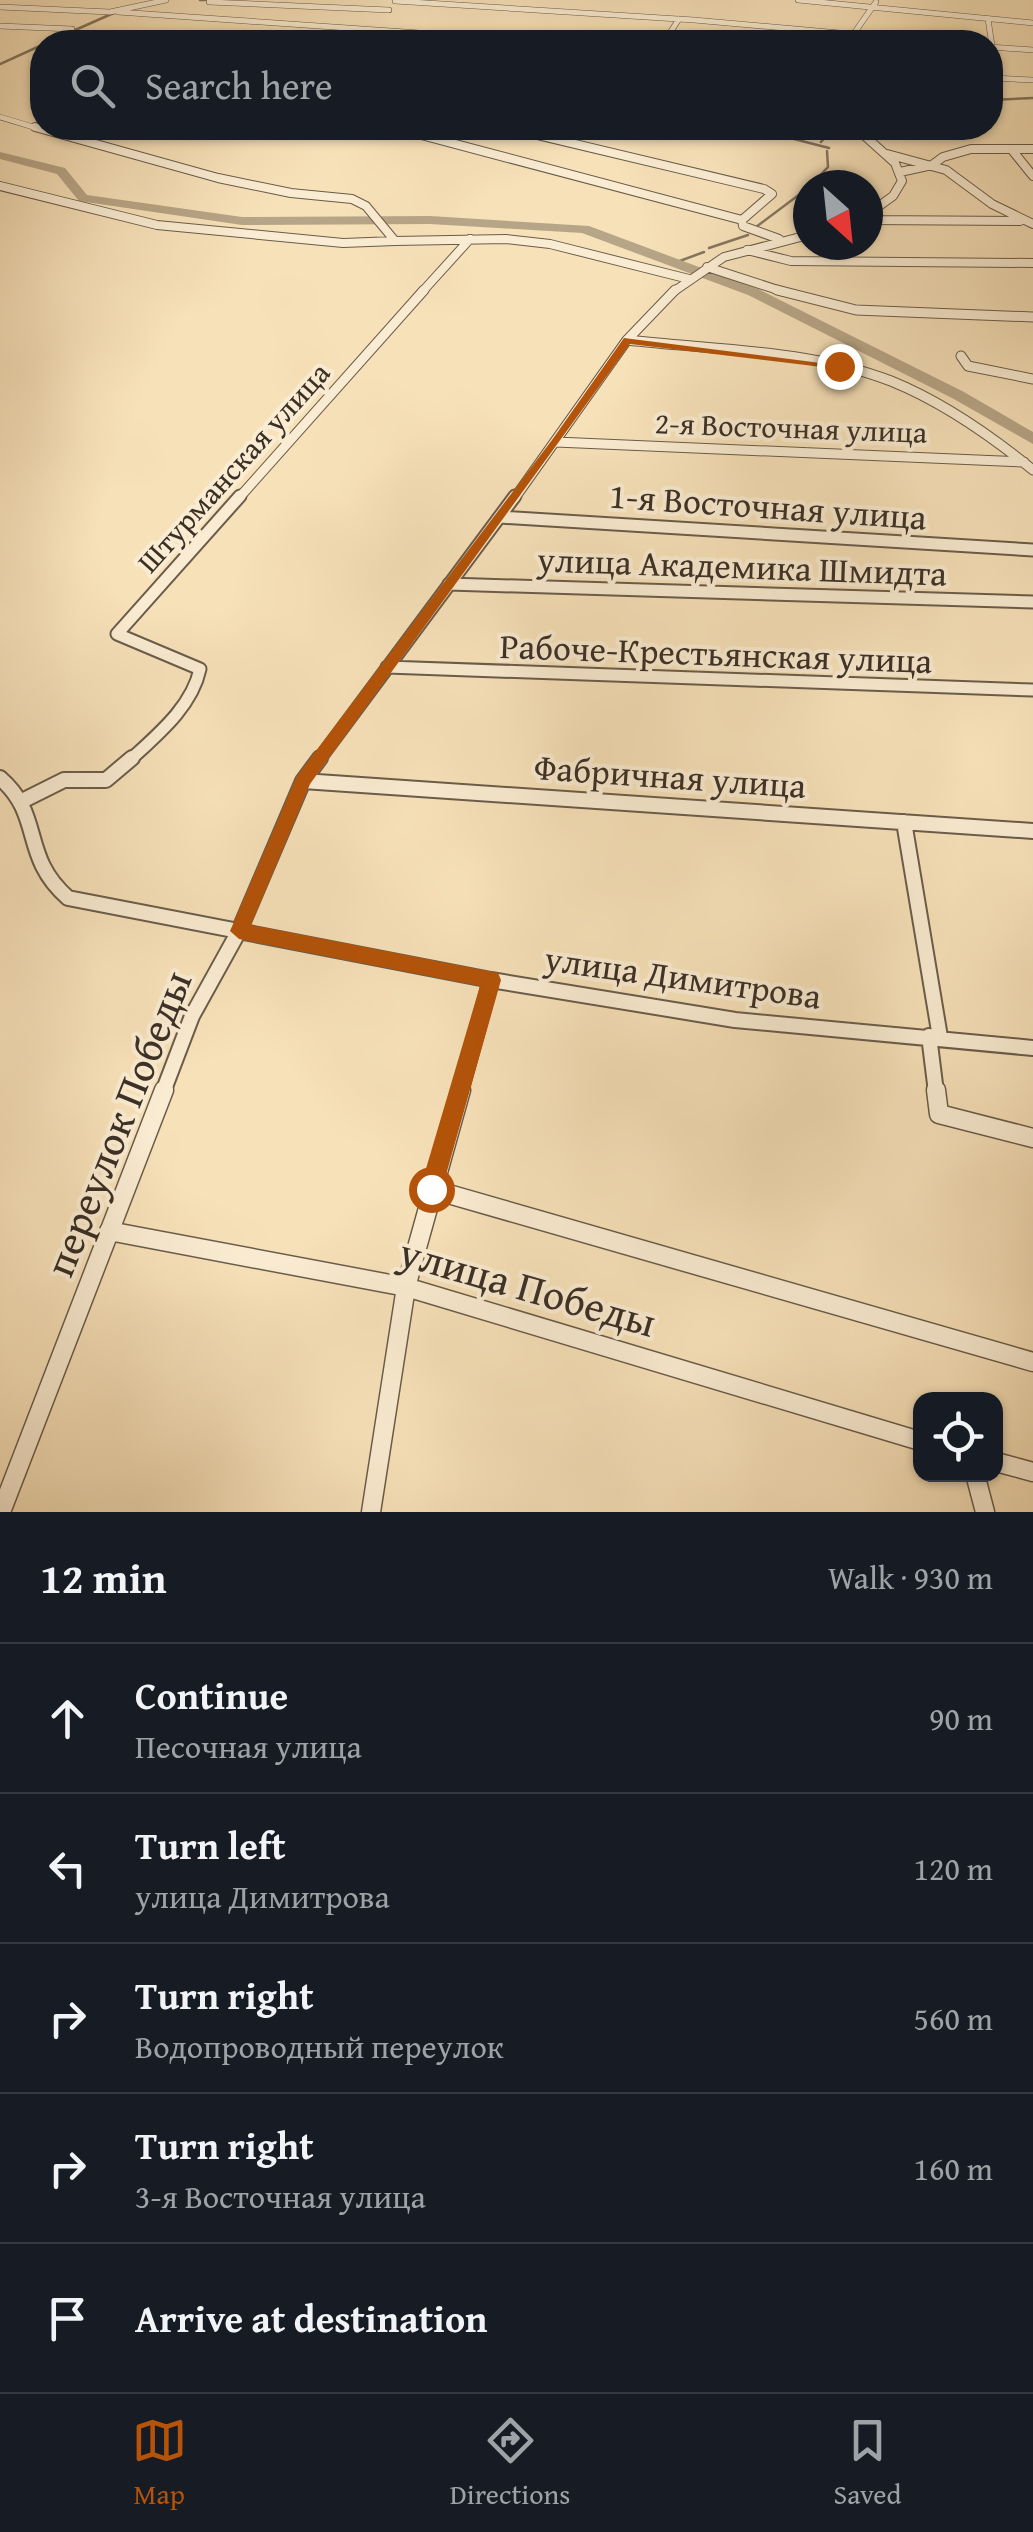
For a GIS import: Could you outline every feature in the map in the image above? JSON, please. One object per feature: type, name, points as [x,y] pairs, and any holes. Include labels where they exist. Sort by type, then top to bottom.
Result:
[{"type":"street","points":[[114,12],[166,0]]},
{"type":"street","points":[[209,2],[217,0]]},
{"type":"street","points":[[378,28],[395,0],[794,30]]},
{"type":"street","points":[[798,0],[1033,23]]},
{"type":"street","points":[[855,30],[877,0]]},
{"type":"street","points":[[144,14],[176,1]]},
{"type":"street","points":[[200,2],[389,10]]},
{"type":"street","points":[[0,7],[402,30]]},
{"type":"street","points":[[988,19],[989,30]]},
{"type":"street","points":[[672,30],[679,20]]},
{"type":"street","points":[[0,26],[72,29]]},
{"type":"street","points":[[1003,47],[1033,50]]},
{"type":"street","points":[[1003,78],[1033,80]]},
{"type":"street","points":[[0,117],[30,126]]},
{"type":"street","points":[[78,140],[292,194],[363,203],[395,241]]},
{"type":"street","points":[[440,140],[742,220]]},
{"type":"street","points":[[556,140],[772,194],[742,220]]},
{"type":"street","points":[[870,140],[900,172],[900,189],[883,204]]},
{"type":"street","points":[[900,172],[932,166],[959,152],[986,147],[1033,149]]},
{"type":"street","points":[[1012,150],[1033,176]]},
{"type":"street","points":[[887,154],[946,170],[1022,221]]},
{"type":"street","points":[[0,186],[157,225],[344,244],[470,239],[550,244],[684,282]]},
{"type":"street","points":[[883,217],[1033,224]]},
{"type":"street","points":[[742,220],[744,226],[783,241]]},
{"type":"street","name":"Штурманская улица","points":[[24,800],[56,782],[76,778],[99,783],[111,778],[189,700],[200,680],[200,669],[117,634],[470,239]]},
{"type":"street","name":"переулок Победы","points":[[1,1512],[192,1016],[239,931],[303,781],[392,669],[448,584],[628,340],[684,282],[706,267],[742,249],[793,239]]},
{"type":"street","points":[[742,249],[790,260],[1033,263]]},
{"type":"street","points":[[706,267],[801,298],[856,310],[1033,317]]},
{"type":"street","points":[[628,340],[839,366],[873,375],[935,404],[1033,470]]},
{"type":"street","points":[[960,356],[968,366],[1033,379]]},
{"type":"street","name":"2-я Восточная улица","points":[[556,442],[1024,462]]},
{"type":"street","name":"1-я Восточная улица","points":[[500,517],[1033,550]]},
{"type":"street","name":"улица Академика Шмидта","points":[[448,584],[1033,602]]},
{"type":"street","name":"Рабоче-Крестьянская улица","points":[[392,669],[1033,690]]},
{"type":"street","points":[[0,778],[24,800]]},
{"type":"street","name":"Фабричная улица","points":[[303,781],[1033,831]]},
{"type":"street","name":"улица Димитрова","points":[[24,800],[38,870],[48,884],[68,898],[491,980],[735,1020],[1033,1048]]},
{"type":"street","points":[[904,822],[935,1037],[939,1114],[1033,1138]]},
{"type":"street","points":[[371,1512],[406,1287],[491,980]]},
{"type":"street","name":"улица Победы","points":[[431,1189],[1033,1362]]},
{"type":"street","name":"улица Победы","points":[[109,1231],[406,1287],[913,1439]]},
{"type":"street","points":[[1003,1464],[1033,1472]]},
{"type":"street","points":[[977,1482],[984,1512]]},
{"type":"waterway","points":[[200,0],[212,0]]},
{"type":"waterway","points":[[75,30],[116,12]]},
{"type":"waterway","points":[[0,64],[30,50]]},
{"type":"waterway","points":[[1003,99],[1033,98]]},
{"type":"waterway","points":[[798,140],[829,148]]},
{"type":"waterway","points":[[825,170],[827,151]]},
{"type":"waterway","points":[[0,155],[61,171],[83,198],[242,221],[430,220],[584,229],[753,292],[958,395],[1033,439]]},
{"type":"waterway","points":[[756,227],[793,199]]},
{"type":"waterway","points":[[709,248],[748,235]]},
{"type":"waterway","points":[[677,262],[704,252]]},
{"type":"route","points":[[431,1189],[491,980],[239,931],[303,781],[628,340],[839,366]]}]
